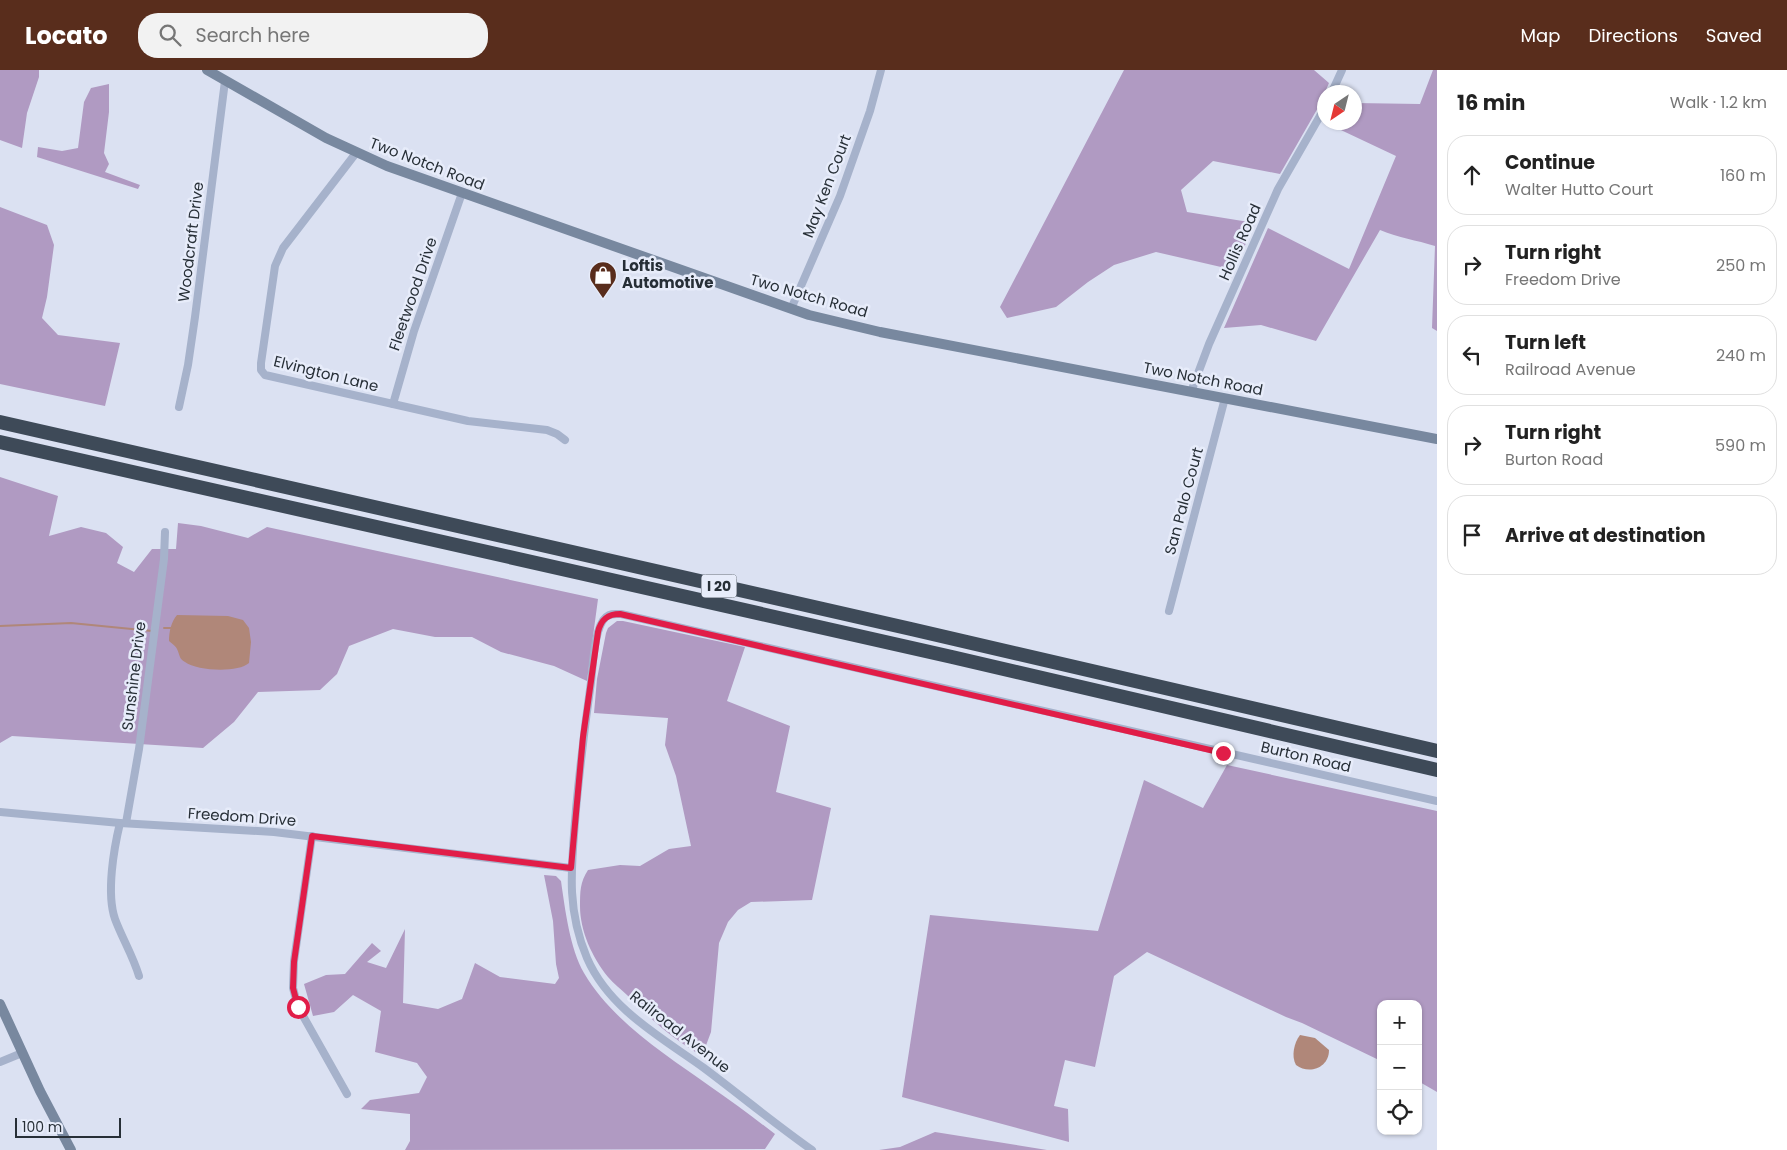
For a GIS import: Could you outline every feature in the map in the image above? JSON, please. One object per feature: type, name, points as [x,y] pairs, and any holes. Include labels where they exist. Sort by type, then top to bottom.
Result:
[{"type":"highway","name":"I 20","points":[[0,422],[911,628],[1437,751]]},
{"type":"highway","name":"I 20","points":[[0,442],[943,655],[1437,770]]},
{"type":"street","name":"Two Notch Road","points":[[207,70],[226,75],[326,138],[387,166],[462,194],[834,322],[1437,439]]},
{"type":"street","name":"May Ken Court","points":[[792,309],[840,196],[870,112],[881,70]]},
{"type":"street","points":[[1335,85],[1342,70]]},
{"type":"street","name":"Woodcraft Drive","points":[[179,407],[188,365],[195,317],[226,75]]},
{"type":"street","name":"Hollis Road","points":[[1191,392],[1209,344],[1278,189],[1317,121]]},
{"type":"street","name":"Elvington Lane","points":[[356,153],[286,242],[277,260],[269,299],[261,370],[271,378],[311,385],[468,422],[548,430],[565,440]]},
{"type":"street","name":"Fleetwood Drive","points":[[393,404],[409,347],[462,194]]},
{"type":"street","name":"San Palo Court","points":[[1169,612],[1226,398]]},
{"type":"street","name":"Sunshine Drive","points":[[139,976],[132,954],[115,919],[112,906],[113,866],[139,749],[166,532]]},
{"type":"street","name":"Burton Road","points":[[614,614],[630,616],[1437,801]]},
{"type":"street","name":"Railroad Avenue","points":[[614,614],[605,618],[598,632],[583,737],[571,868],[573,902],[580,938],[593,969],[614,997],[630,1014],[812,1150]]},
{"type":"street","name":"Freedom Drive","points":[[0,812],[123,823],[312,836],[571,868]]},
{"type":"street","points":[[312,836],[294,962],[293,988],[298,1007],[347,1094]]},
{"type":"street","points":[[0,1004],[55,1122],[71,1150]]},
{"type":"street","points":[[0,1062],[22,1053]]},
{"type":"shaded area","points":[[0,70],[39,70],[39,77],[27,113],[22,148],[0,140]]},
{"type":"shaded area","points":[[1124,70],[1314,70],[1329,83],[1328,85],[1317,85],[1317,109],[1280,174],[1213,161],[1181,190],[1187,212],[1255,223],[1234,270],[1156,252],[1114,265],[1056,307],[1007,318],[1000,307]]},
{"type":"shaded area","points":[[1433,70],[1437,70],[1437,331],[1432,328],[1435,246],[1380,230],[1316,341],[1261,325],[1224,328],[1268,228],[1349,269],[1396,156],[1341,130],[1362,130],[1362,103],[1420,104]]},
{"type":"shaded area","points":[[109,84],[109,112],[104,153],[109,164],[105,172],[140,185],[138,189],[37,157],[38,147],[62,151],[78,148],[84,102],[91,88]]},
{"type":"shaded area","points":[[0,207],[47,225],[54,245],[47,297],[42,318],[58,335],[120,343],[105,406],[0,384]]},
{"type":"shaded area","points":[[0,477],[58,496],[49,536],[81,527],[106,533],[123,547],[117,563],[134,572],[152,549],[176,549],[178,523],[201,526],[248,538],[267,527],[598,599],[587,681],[554,666],[501,652],[472,637],[435,637],[393,629],[349,646],[337,674],[320,690],[258,692],[234,722],[203,748],[12,736],[0,743]]},
{"type":"shaded area","points":[[177,615],[228,616],[243,620],[249,628],[251,642],[249,663],[236,668],[217,670],[191,665],[183,661],[176,648],[169,641],[171,627]]},
{"type":"shaded area","points":[[617,621],[745,647],[727,701],[790,726],[776,792],[831,808],[812,900],[751,902],[738,910],[728,922],[719,943],[711,1032],[702,1056],[662,1028],[610,980],[592,952],[582,925],[580,892],[583,879],[588,870],[620,865],[640,866],[669,849],[691,846],[676,776],[665,745],[668,718],[594,713],[597,679],[606,633],[608,628]]},
{"type":"shaded area","points":[[1227,765],[1437,811],[1437,1092],[1422,1083],[1422,1000],[1377,1000],[1377,1059],[1147,952],[1114,976],[1095,1067],[1065,1060],[1054,1106],[1068,1109],[1069,1142],[902,1097],[930,915],[1098,931],[1144,780],[1203,808]]},
{"type":"shaded area","points":[[544,875],[556,876],[561,881],[564,904],[575,952],[584,973],[596,991],[641,1036],[775,1134],[765,1149],[405,1150],[410,1141],[410,1114],[361,1109],[370,1100],[419,1093],[427,1077],[417,1063],[375,1052],[381,1011],[353,995],[334,1012],[313,1016],[304,984],[326,975],[345,974],[372,943],[381,951],[367,962],[386,968],[405,929],[403,1003],[438,1009],[462,999],[475,963],[500,977],[555,984],[559,978],[556,964],[553,921]]},
{"type":"shaded area","points":[[1300,1035],[1315,1038],[1329,1050],[1326,1061],[1322,1065],[1317,1068],[1307,1069],[1296,1065],[1294,1050]]},
{"type":"shaded area","points":[[935,1132],[1047,1150],[879,1150],[900,1147]]},
{"type":"waterway","points":[[0,626],[71,623],[152,631]]},
{"type":"waterway","points":[[164,628],[172,628]]},
{"type":"place","name":"Loftis Automotive","points":[[603,299]]},
{"type":"route","points":[[298,1007],[293,988],[294,962],[312,836],[571,868],[583,737],[598,632],[602,622],[609,615],[620,614],[1223,753]]}]
